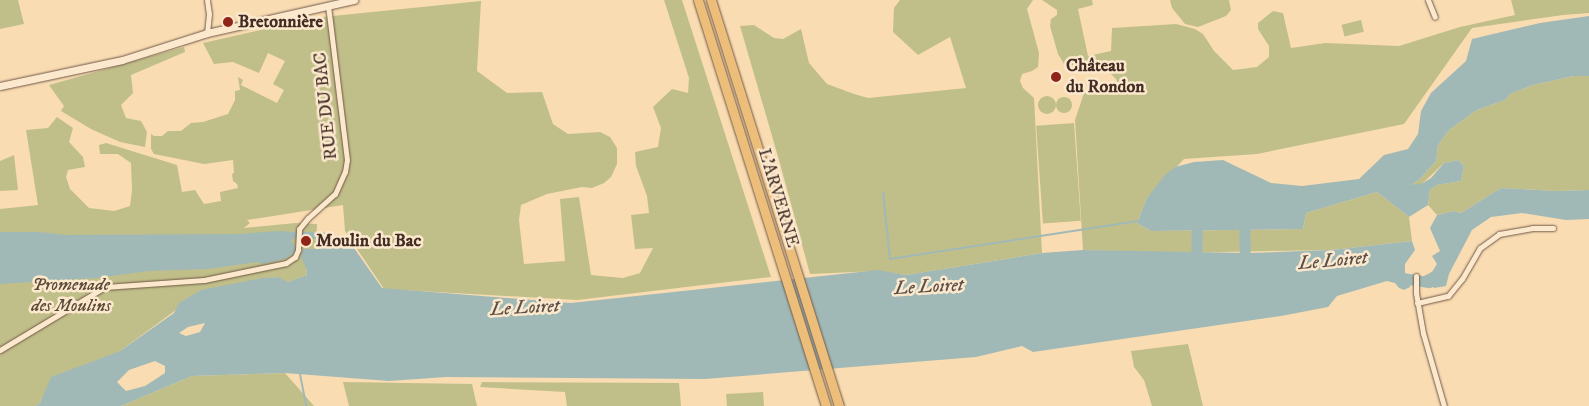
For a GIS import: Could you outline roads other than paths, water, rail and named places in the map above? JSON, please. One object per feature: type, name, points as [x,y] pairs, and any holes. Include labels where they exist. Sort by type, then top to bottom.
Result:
[{"type":"highway","name":"L'ARVERNE","points":[[698,0],[825,402]]},
{"type":"highway","name":"L'ARVERNE","points":[[711,0],[839,406]]},
{"type":"main road","points":[[0,86],[122,60],[207,33],[354,0]]},
{"type":"street","points":[[207,0],[209,14],[207,33]]},
{"type":"street","points":[[1428,0],[1435,17]]},
{"type":"street","name":"RUE DU BAC","points":[[0,350],[105,286],[204,280],[286,263],[295,257],[298,250],[299,231],[308,218],[335,194],[345,172],[347,160],[328,6]]},
{"type":"street","points":[[1417,302],[1448,296],[1462,279],[1480,248],[1499,234],[1532,228],[1553,228]]},
{"type":"street","points":[[1416,276],[1417,302],[1423,333],[1444,406]]},
{"type":"water","points":[[1589,16],[1589,76],[1574,76],[1533,85],[1510,94],[1505,100],[1477,110],[1449,130],[1438,145],[1436,161],[1419,180],[1411,185],[1423,183],[1431,178],[1444,163],[1458,160],[1464,166],[1461,181],[1437,185],[1430,190],[1428,205],[1409,217],[1377,192],[1306,213],[1303,229],[1151,231],[1137,223],[1147,198],[1165,175],[1175,167],[1194,162],[1223,160],[1271,183],[1302,186],[1359,179],[1384,155],[1408,149],[1418,134],[1421,111],[1431,93],[1466,61],[1472,39],[1540,23]]},
{"type":"water","points":[[1501,188],[1557,191],[1589,190],[1589,219],[1566,220],[1522,213],[1491,217],[1472,230],[1449,274],[1446,286],[1434,288],[1429,282],[1424,284],[1420,278],[1432,272],[1437,264],[1432,256],[1440,251],[1430,228],[1437,215],[1454,211],[1461,213]]},
{"type":"water","points":[[278,231],[296,232],[296,238],[291,240],[296,248],[295,252],[285,259],[262,264],[258,262],[208,269],[149,271],[96,278],[0,284],[0,232],[39,232],[66,235],[238,234]]},
{"type":"water","points":[[319,235],[347,236],[359,240],[354,248],[382,288],[571,303],[878,270],[906,275],[1042,253],[1083,250],[1249,253],[1331,250],[1412,241],[1415,250],[1405,264],[1405,273],[1411,276],[1410,287],[1404,290],[1395,283],[1387,281],[1337,296],[1328,307],[1281,316],[1033,352],[1022,346],[976,357],[705,379],[446,377],[389,381],[285,373],[192,376],[121,406],[35,406],[40,403],[51,377],[120,351],[174,313],[179,303],[201,290],[263,278],[278,277],[288,282],[307,275],[301,257],[303,249],[319,249]],"holes":[[[205,323],[200,332],[186,336],[179,333],[188,327]],[[155,361],[165,366],[165,373],[145,386],[126,391],[117,382],[129,370]]]},
{"type":"waterway","points":[[883,192],[890,259],[1138,221]]},
{"type":"waterway","points":[[1244,215],[1245,267]]},
{"type":"waterway","points":[[1196,268],[1197,222],[1201,221]]},
{"type":"waterway","points":[[293,235],[322,235]]},
{"type":"waterway","name":"Le Loiret","points":[[1396,277],[1429,282],[1434,276]]},
{"type":"waterway","points":[[300,374],[306,406]]},
{"type":"place","name":"Bretonnière","points":[[228,22]]},
{"type":"place","name":"Château du Rondon","points":[[1056,77]]},
{"type":"place","name":"Moulin du Bac","points":[[306,241]]},
{"type":"park label","name":"Promenade des Moulins","points":[[71,296]]}]
